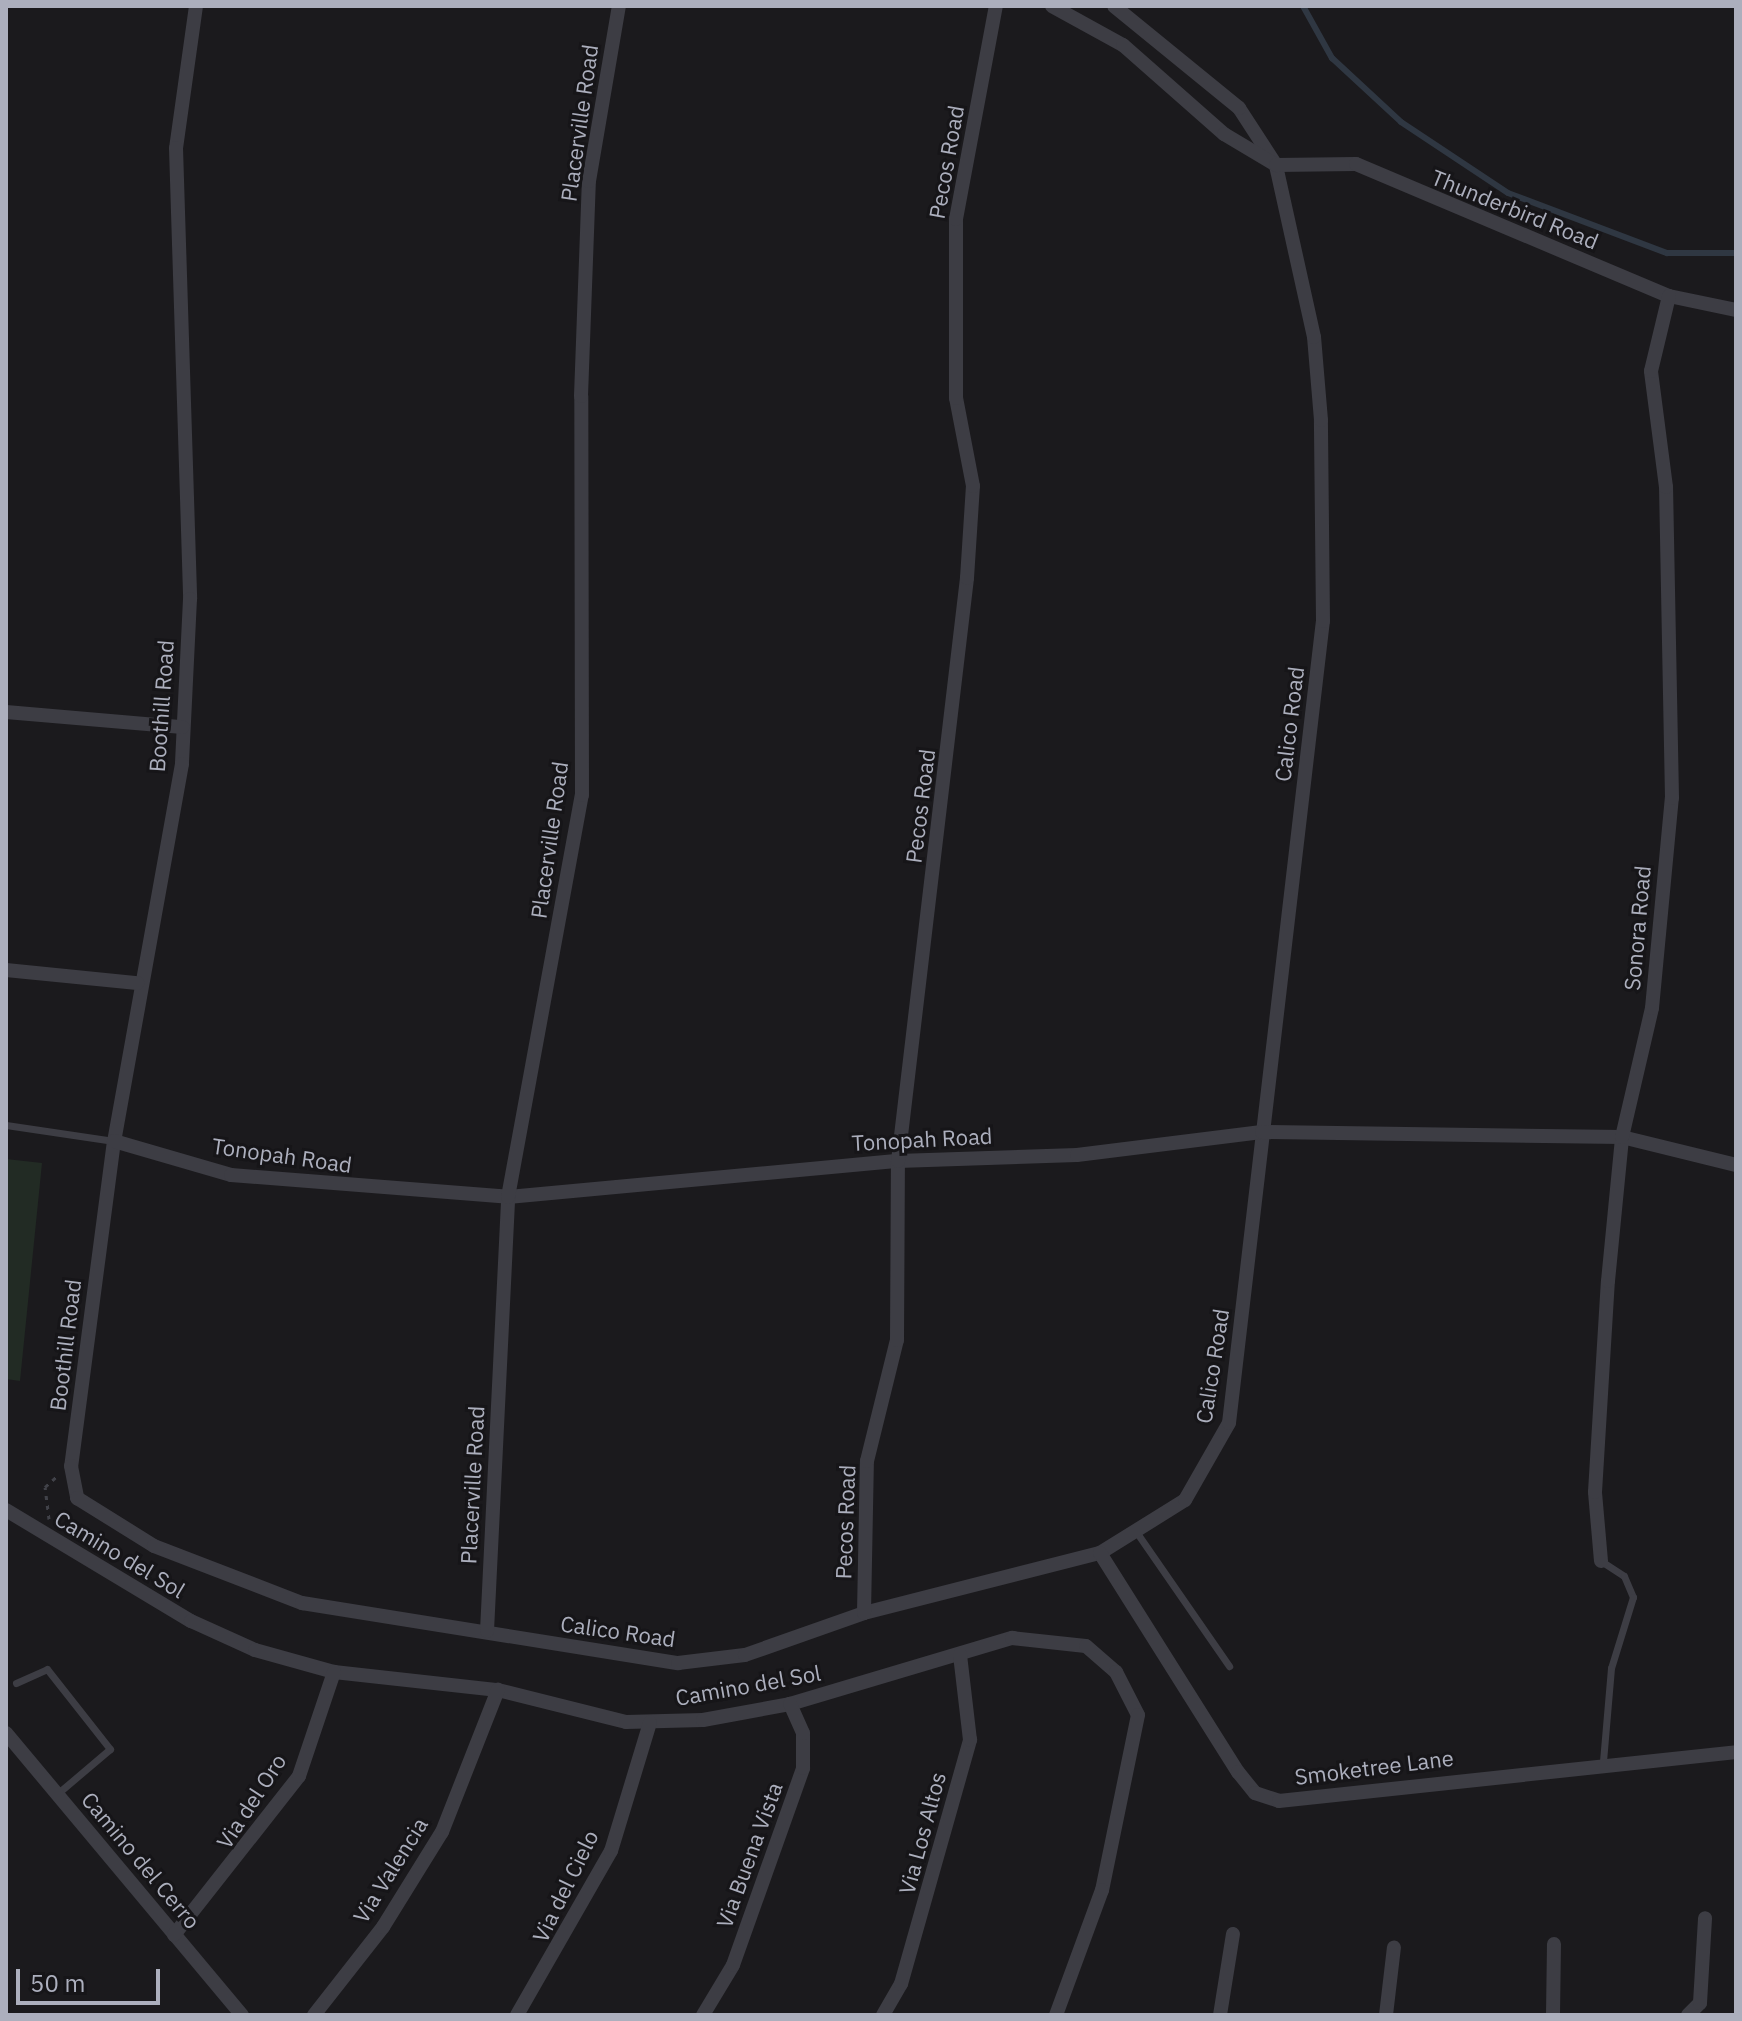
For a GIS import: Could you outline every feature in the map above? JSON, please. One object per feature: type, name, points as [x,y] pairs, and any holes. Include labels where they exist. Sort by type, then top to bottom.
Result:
[{"type":"street","name":"Boothill Road","points":[[77,1498],[71,1470],[114,1141],[137,983],[182,764],[190,599],[176,148],[196,6]]},
{"type":"street","name":"Placerville Road","points":[[487,1631],[508,1197],[582,795],[580,411],[589,181],[619,6]]},
{"type":"street","name":"Pecos Road","points":[[864,1613],[867,1461],[897,1340],[898,1161],[968,562],[973,486],[956,398],[956,219],[996,6]]},
{"type":"street","points":[[1052,6],[1123,45],[1224,134],[1276,165]]},
{"type":"street","points":[[1114,6],[1239,108],[1276,165]]},
{"type":"street","name":"Thunderbird Road","points":[[1276,165],[1356,164],[1669,296],[1736,310]]},
{"type":"street","name":"Calico Road","points":[[77,1498],[154,1546],[250,1588],[678,1663],[745,1655],[864,1613],[1100,1553],[1137,1533],[1185,1500],[1229,1423],[1323,621],[1314,337],[1276,165]]},
{"type":"street","name":"Sonora Road","points":[[1601,1561],[1595,1492],[1622,1137],[1652,1008],[1672,798],[1666,487],[1651,371],[1669,296]]},
{"type":"street","points":[[6,712],[182,727]]},
{"type":"street","points":[[6,970],[137,983]]},
{"type":"street","name":"Tonopah Road","points":[[114,1141],[231,1175],[508,1197],[898,1161],[1077,1155],[1262,1132],[1622,1137],[1736,1165]]},
{"type":"street","name":"Camino del Sol","points":[[6,1510],[191,1621],[334,1672],[498,1690],[650,1723],[790,1704],[1012,1638],[1086,1646],[1116,1672],[1138,1715],[1102,1890],[1056,2015]]},
{"type":"street","name":"Smoketree Lane","points":[[1100,1553],[1255,1793],[1279,1801],[1603,1761],[1736,1752]]},
{"type":"street","name":"Via Los Altos","points":[[883,2015],[901,1984],[970,1740],[960,1655]]},
{"type":"street","name":"Via del Oro","points":[[174,1935],[299,1776],[334,1672]]},
{"type":"street","name":"Via Valencia","points":[[314,2015],[383,1927],[442,1832],[498,1690]]},
{"type":"street","name":"Via Buena Vista","points":[[703,2015],[733,1965],[803,1768],[803,1733],[790,1704]]},
{"type":"street","name":"Via del Cielo","points":[[517,2015],[611,1851],[650,1723]]},
{"type":"street","name":"Camino del Cerro","points":[[6,1733],[242,2015]]},
{"type":"street","points":[[1688,2015],[1700,2003],[1705,1918]]},
{"type":"street","points":[[1220,2015],[1233,1934]]},
{"type":"street","points":[[1553,2015],[1554,1944]]},
{"type":"street","points":[[1386,2015],[1394,1947]]},
{"type":"lane","points":[[6,1125],[114,1141]]},
{"type":"lane","points":[[1137,1533],[1229,1666]]},
{"type":"lane","points":[[1601,1561],[1624,1576],[1633,1597],[1611,1668],[1603,1761]]},
{"type":"lane","points":[[16,1683],[47,1669],[110,1749],[57,1794]]},
{"type":"path","points":[[42,1533],[50,1515],[45,1487],[71,1470]]},
{"type":"shaded area","points":[[6,1159],[42,1163],[20,1381],[6,1379]]},
{"type":"waterway","points":[[1303,6],[1332,58],[1401,122],[1508,193],[1667,253],[1736,253]]}]
